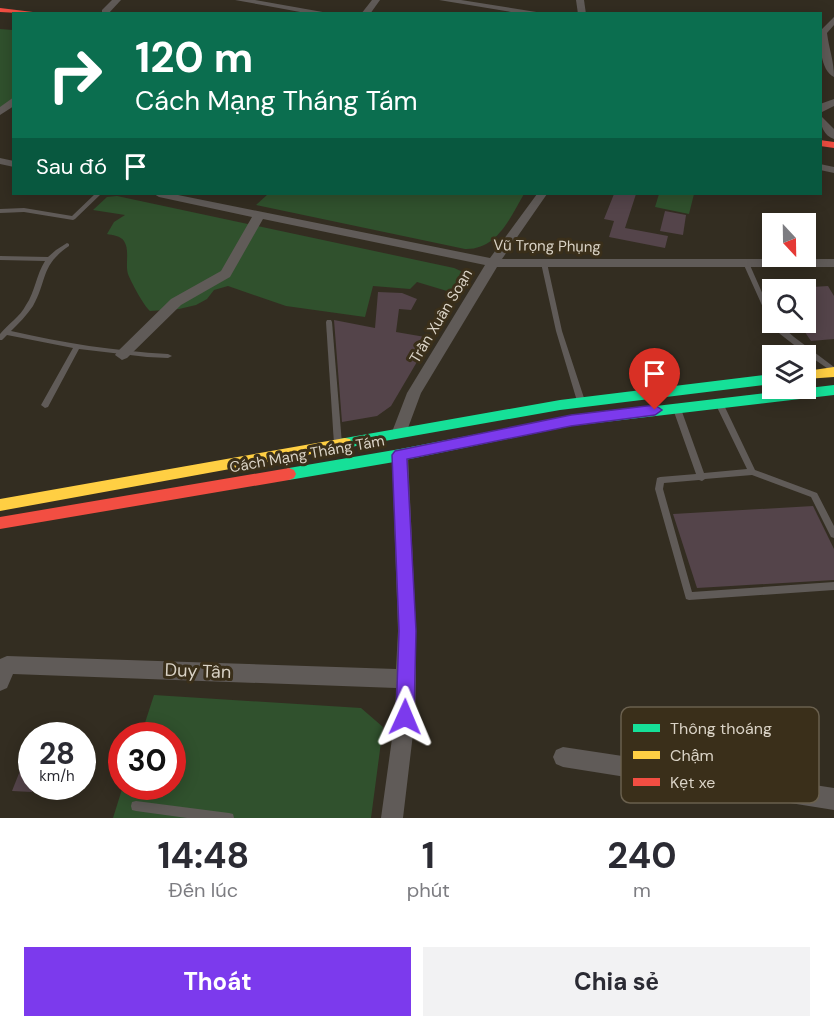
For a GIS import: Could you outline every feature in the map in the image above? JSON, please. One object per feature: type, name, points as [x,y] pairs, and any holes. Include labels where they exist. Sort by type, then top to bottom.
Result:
[{"type":"main road","points":[[0,10],[16,12]]},
{"type":"main road","points":[[816,374],[834,371]]},
{"type":"main road","name":"Cách Mạng Tháng Tám","points":[[0,505],[338,446],[400,432],[582,402],[762,380]]},
{"type":"main road","name":"Cách Mạng Tháng Tám","points":[[0,524],[400,455],[571,421],[834,390]]},
{"type":"main road","points":[[400,432],[400,455]]},
{"type":"street","points":[[105,12],[117,0]]},
{"type":"street","points":[[239,0],[317,12]]},
{"type":"street","points":[[367,12],[376,0]]},
{"type":"street","points":[[443,0],[510,4],[538,12]]},
{"type":"street","points":[[834,20],[823,33],[829,46],[834,74]]},
{"type":"street","points":[[0,112],[12,102]]},
{"type":"street","points":[[822,121],[834,136]]},
{"type":"street","name":"Vũ Trọng Phụng","points":[[164,195],[493,263],[834,263]]},
{"type":"street","name":"Trần Xuân Soạn","points":[[400,432],[414,393],[493,263],[541,195]]},
{"type":"street","points":[[122,354],[176,302],[226,274],[259,215]]},
{"type":"street","points":[[392,818],[405,717],[406,679],[407,631],[400,455]]},
{"type":"street","name":"Duy Tân","points":[[2,670],[406,679]]},
{"type":"street","points":[[563,757],[621,766]]},
{"type":"street","points":[[819,797],[834,799]]},
{"type":"lane","points":[[0,211],[24,210],[73,218],[97,195]]},
{"type":"lane","points":[[3,335],[31,304],[37,280],[54,253],[67,245]]},
{"type":"lane","points":[[0,258],[50,259]]},
{"type":"lane","points":[[544,263],[560,331],[582,402]]},
{"type":"lane","points":[[746,264],[762,298]]},
{"type":"lane","points":[[329,322],[338,446]]},
{"type":"lane","points":[[782,333],[797,341],[834,371]]},
{"type":"lane","points":[[3,335],[76,349],[168,356]]},
{"type":"lane","points":[[45,405],[76,349]]},
{"type":"lane","points":[[719,402],[752,472]]},
{"type":"lane","points":[[676,407],[702,478]]},
{"type":"lane","points":[[834,534],[814,495],[752,472],[660,480],[659,489],[689,597],[834,586]]},
{"type":"lane","points":[[136,806],[229,818]]},
{"type":"green space","points":[[0,29],[12,30],[12,99],[0,109]]},
{"type":"green space","points":[[267,195],[523,195],[508,222],[494,238],[476,248],[465,249],[256,205]]},
{"type":"green space","points":[[659,195],[694,195],[689,214],[655,207]]},
{"type":"green space","points":[[117,196],[454,268],[463,272],[467,281],[457,294],[417,282],[410,289],[373,286],[365,317],[286,306],[228,286],[214,290],[207,299],[196,305],[150,311],[128,274],[127,249],[123,239],[107,234],[114,222],[125,215],[93,210],[107,197]]},
{"type":"green space","points":[[154,695],[361,708],[383,727],[371,818],[113,818],[119,800],[186,800],[186,722],[145,722]]},
{"type":"building","points":[[614,195],[636,195],[625,228],[668,236],[665,248],[609,237],[614,221],[604,219]]},
{"type":"building","points":[[665,211],[686,215],[683,235],[660,231]]},
{"type":"building","points":[[828,286],[834,296],[834,339],[811,341],[806,333],[816,333],[816,287]]},
{"type":"building","points":[[378,292],[402,293],[417,299],[411,310],[399,309],[396,332],[431,338],[391,406],[377,416],[342,422],[334,320],[375,328]]},
{"type":"building","points":[[813,506],[834,549],[834,580],[697,588],[673,514]]},
{"type":"building","points":[[18,776],[18,791],[12,791]]},
{"type":"traffic: fast","points":[[345,443],[560,405],[762,380]]},
{"type":"traffic: fast","points":[[289,474],[400,455],[571,421],[834,390]]},
{"type":"traffic: slow","points":[[816,374],[834,372]]},
{"type":"traffic: slow","points":[[0,505],[345,443]]},
{"type":"traffic: jam","points":[[0,10],[16,12]]},
{"type":"traffic: jam","points":[[822,143],[834,145]]},
{"type":"traffic: jam","points":[[0,523],[289,474]]},
{"type":"route","points":[[405,717],[407,631],[400,455],[571,421],[655,410]]}]
